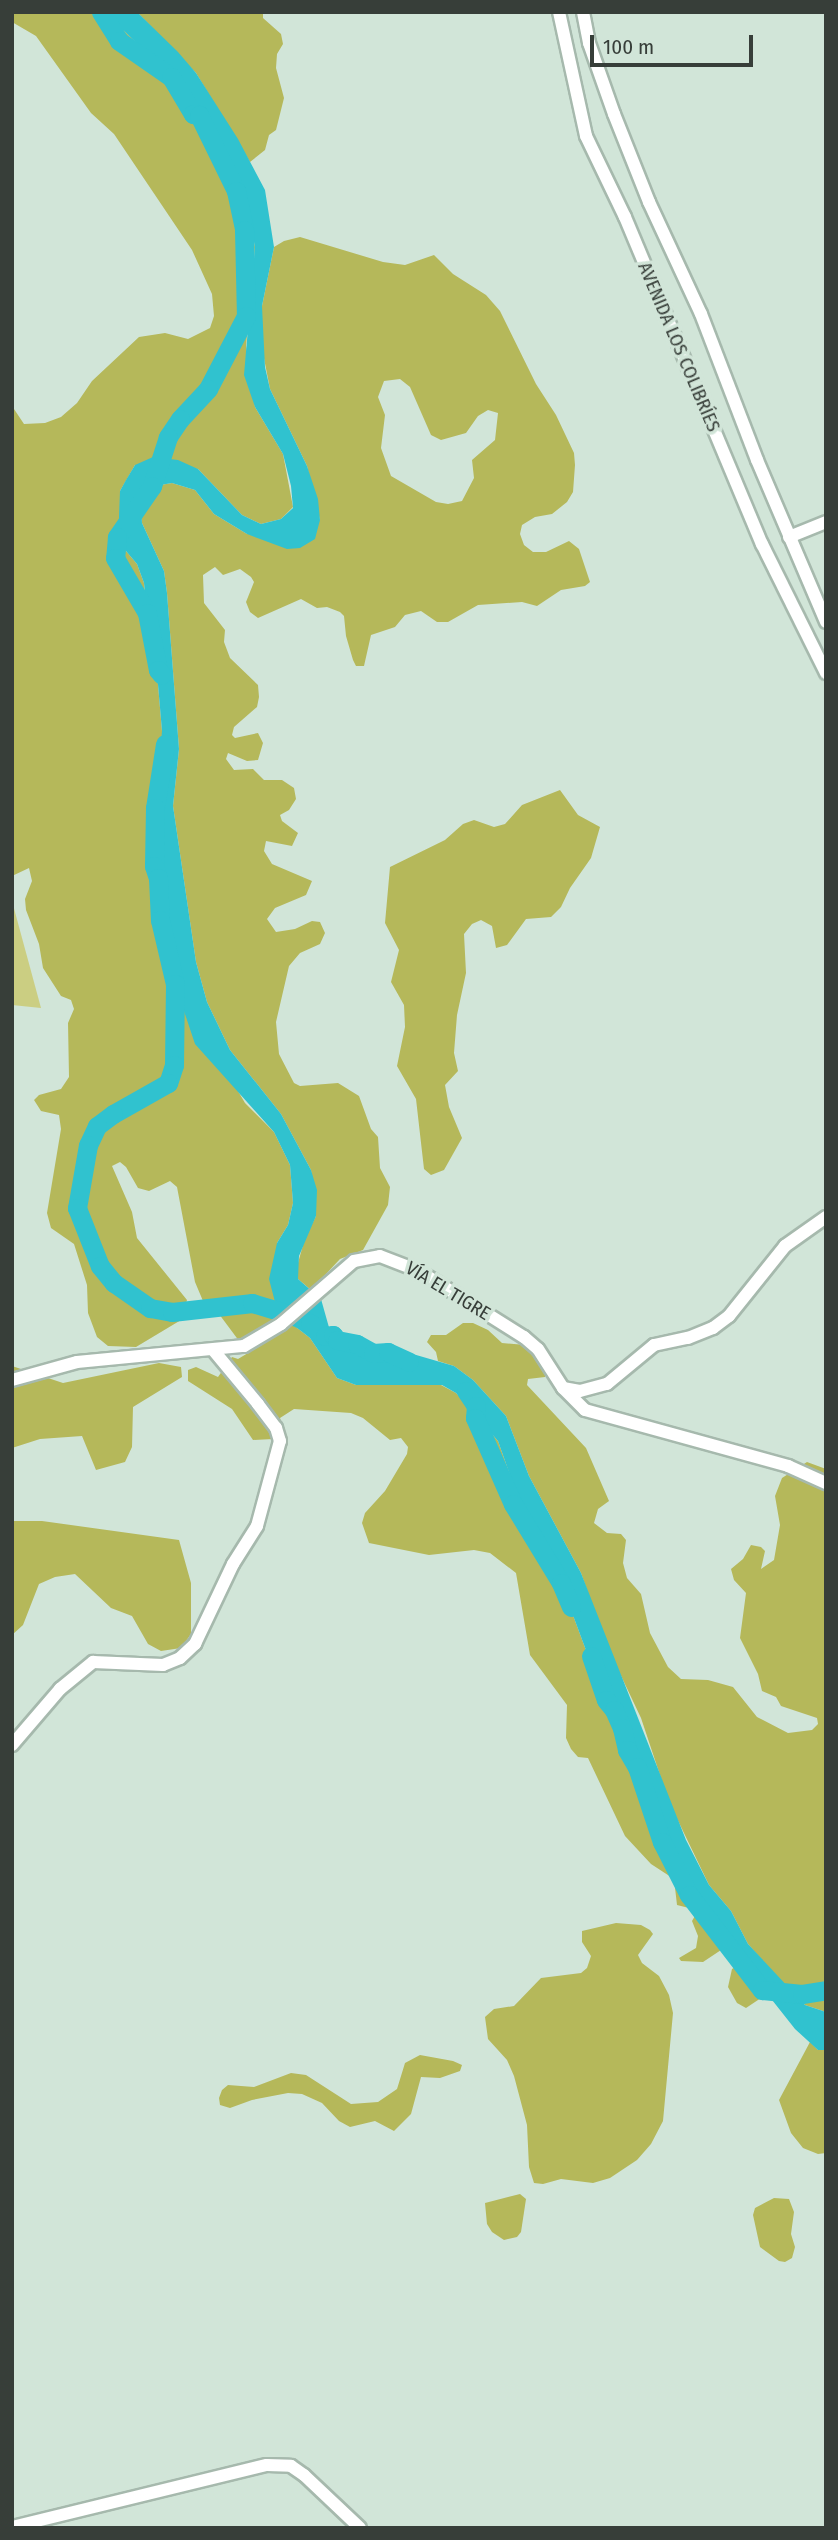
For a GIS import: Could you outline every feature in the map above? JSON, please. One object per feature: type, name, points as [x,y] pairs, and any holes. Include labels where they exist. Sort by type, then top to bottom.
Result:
[{"type":"street","name":"AVENIDA LOS COLIBRÍES","points":[[559,12],[586,136],[625,217],[762,544],[826,673]]},
{"type":"street","name":"AVENIDA LOS COLIBRÍES","points":[[583,12],[589,43],[649,202],[701,314],[789,537],[826,622]]},
{"type":"street","points":[[789,537],[826,522]]},
{"type":"street","points":[[563,1388],[580,1391],[607,1384],[654,1345],[688,1338],[713,1328],[729,1316],[785,1246],[826,1217]]},
{"type":"street","name":"VÍA EL TIGRE","points":[[12,1380],[77,1362],[214,1351],[244,1346],[281,1324],[354,1261],[380,1256],[405,1263],[524,1337],[538,1349],[575,1402],[602,1416],[788,1466],[826,1483]]},
{"type":"street","points":[[12,1745],[60,1689],[93,1662],[163,1665],[180,1658],[195,1644],[233,1564],[257,1526],[280,1441],[276,1428],[214,1351]]},
{"type":"street","points":[[12,2527],[267,2465],[290,2466],[304,2475],[360,2528]]},
{"type":"green space","points":[[12,901],[41,1008],[12,1005]]},
{"type":"shaded area","points":[[12,12],[105,12],[171,77],[223,151],[244,192],[255,247],[246,346],[255,407],[283,454],[293,507],[281,519],[261,524],[242,515],[198,469],[135,465],[120,491],[126,551],[137,564],[144,583],[155,650],[162,731],[160,920],[175,984],[245,1103],[274,1132],[290,1165],[293,1203],[288,1225],[277,1243],[292,1324],[310,1338],[337,1378],[356,1385],[441,1385],[456,1393],[498,1441],[529,1529],[561,1583],[597,1680],[615,1710],[656,1823],[691,1897],[689,1908],[677,1905],[674,1879],[651,1864],[625,1836],[588,1758],[578,1757],[571,1749],[566,1738],[567,1705],[530,1655],[516,1573],[490,1553],[474,1550],[429,1555],[369,1543],[362,1523],[365,1513],[385,1491],[407,1454],[408,1447],[401,1438],[390,1440],[363,1418],[351,1413],[294,1409],[280,1418],[284,1431],[273,1439],[253,1440],[232,1409],[188,1381],[188,1370],[196,1367],[218,1377],[232,1357],[238,1359],[248,1353],[219,1314],[203,1301],[195,1282],[177,1187],[170,1181],[149,1191],[138,1188],[126,1167],[120,1162],[112,1166],[132,1212],[137,1238],[187,1300],[181,1320],[136,1347],[108,1346],[97,1337],[88,1313],[87,1285],[74,1244],[51,1228],[47,1213],[61,1129],[59,1115],[41,1111],[34,1100],[39,1095],[61,1089],[69,1077],[68,1023],[74,1009],[71,1000],[61,996],[43,968],[39,944],[26,910],[25,899],[32,881],[29,868],[12,876],[12,406],[24,424],[45,423],[61,417],[77,403],[92,381],[139,337],[165,333],[188,339],[210,328],[214,316],[212,294],[192,250],[114,134],[91,113],[36,36],[12,22]]},
{"type":"shaded area","points":[[137,12],[263,12],[263,18],[281,34],[283,44],[277,54],[276,68],[284,98],[276,130],[269,135],[265,150],[250,162],[196,73]]},
{"type":"shaded area","points":[[300,237],[383,262],[405,265],[434,255],[453,274],[486,295],[500,311],[574,453],[573,492],[567,502],[552,514],[535,517],[522,525],[520,534],[524,545],[533,552],[546,552],[569,541],[579,549],[590,582],[585,586],[561,590],[537,606],[522,602],[478,605],[448,622],[437,622],[421,611],[405,615],[395,627],[371,635],[364,666],[356,666],[346,636],[344,616],[340,612],[327,607],[317,608],[301,599],[258,618],[250,612],[246,602],[254,582],[251,577],[240,569],[223,575],[215,567],[203,575],[204,603],[225,630],[224,642],[230,658],[258,685],[257,707],[234,727],[232,735],[235,738],[258,733],[263,743],[258,760],[247,761],[228,753],[226,759],[234,770],[253,769],[264,780],[282,780],[294,788],[296,799],[289,810],[280,815],[282,821],[298,833],[292,846],[266,841],[264,851],[272,864],[312,881],[306,895],[275,908],[267,919],[276,932],[295,929],[312,921],[320,922],[325,933],[320,944],[300,953],[289,966],[276,1022],[279,1054],[294,1083],[300,1086],[338,1083],[359,1096],[371,1129],[378,1137],[380,1168],[390,1187],[388,1205],[363,1250],[340,1259],[311,1290],[298,1279],[296,1270],[305,1238],[316,1216],[311,1170],[281,1114],[230,1050],[207,1002],[196,962],[173,806],[179,749],[167,593],[164,571],[142,523],[141,504],[143,488],[172,483],[195,490],[214,514],[247,534],[320,520],[307,466],[270,389],[261,343],[262,306],[274,247]],"holes":[[[400,379],[410,387],[431,435],[441,440],[466,433],[478,416],[488,410],[498,413],[495,440],[472,460],[474,478],[462,501],[448,504],[436,502],[391,476],[381,448],[385,415],[378,397],[384,381]]]},
{"type":"shaded area","points":[[560,790],[578,815],[600,827],[591,858],[570,888],[561,907],[551,917],[526,919],[507,945],[496,948],[492,926],[481,920],[472,924],[464,934],[466,973],[457,1015],[454,1053],[458,1071],[445,1085],[449,1107],[462,1138],[444,1170],[431,1175],[424,1169],[416,1099],[397,1066],[405,1027],[404,1005],[391,982],[399,950],[385,923],[390,867],[445,840],[463,824],[474,820],[494,827],[505,824],[522,805]]},
{"type":"shaded area","points":[[463,1323],[473,1323],[488,1330],[502,1343],[526,1345],[545,1368],[545,1377],[528,1379],[527,1385],[586,1448],[609,1501],[598,1509],[594,1523],[607,1533],[621,1534],[626,1540],[623,1563],[627,1578],[641,1594],[650,1633],[668,1667],[681,1679],[708,1680],[733,1687],[757,1717],[788,1733],[812,1730],[818,1724],[817,1718],[781,1706],[776,1697],[762,1691],[758,1674],[740,1638],[746,1593],[734,1580],[731,1569],[743,1559],[751,1545],[761,1547],[765,1551],[761,1569],[774,1560],[780,1525],[775,1496],[782,1478],[807,1462],[826,1469],[826,2012],[805,2005],[786,1987],[748,1944],[731,1911],[709,1885],[669,1802],[641,1718],[606,1644],[581,1573],[529,1476],[506,1416],[473,1380],[454,1366],[438,1361],[436,1352],[427,1342],[431,1335],[446,1335]]},
{"type":"shaded area","points":[[159,1363],[181,1367],[182,1377],[133,1407],[132,1447],[125,1462],[96,1470],[82,1436],[40,1439],[12,1448],[12,1366],[63,1383]]},
{"type":"shaded area","points":[[12,1521],[42,1521],[179,1540],[191,1583],[191,1634],[181,1648],[161,1651],[148,1644],[132,1616],[111,1608],[75,1574],[55,1577],[39,1584],[23,1625],[12,1635]]},
{"type":"shaded area","points":[[699,1909],[736,1955],[729,1956],[721,1950],[703,1962],[681,1961],[679,1958],[696,1948],[698,1936],[692,1921]]},
{"type":"shaded area","points":[[616,1923],[641,1925],[653,1934],[638,1955],[642,1963],[659,1976],[669,1995],[673,2013],[663,2121],[651,2144],[637,2160],[610,2178],[593,2183],[561,2179],[543,2184],[534,2183],[529,2167],[527,2125],[514,2076],[507,2060],[488,2039],[485,2017],[494,2009],[514,2006],[541,1978],[581,1973],[587,1968],[591,1956],[582,1942],[582,1931]]},
{"type":"shaded area","points":[[742,1963],[763,1990],[761,1998],[746,2008],[737,2003],[728,1987],[732,1969]]},
{"type":"shaded area","points":[[810,2042],[818,2050],[826,2050],[826,2153],[818,2154],[803,2148],[791,2133],[779,2100]]},
{"type":"shaded area","points":[[420,2055],[462,2065],[460,2071],[440,2078],[421,2077],[411,2114],[394,2131],[375,2121],[350,2127],[339,2121],[322,2103],[302,2094],[288,2093],[252,2100],[230,2108],[220,2105],[222,2090],[228,2085],[254,2087],[291,2073],[306,2075],[351,2104],[378,2102],[397,2089],[405,2063]]},
{"type":"shaded area","points":[[520,2194],[526,2199],[521,2232],[517,2237],[504,2240],[492,2232],[487,2224],[485,2203]]},
{"type":"shaded area","points":[[774,2198],[789,2199],[794,2212],[791,2234],[795,2247],[792,2258],[785,2262],[779,2261],[760,2247],[753,2215],[755,2208]]},
{"type":"water","points":[[105,12],[137,12],[178,52],[196,73],[238,139],[265,190],[274,247],[262,306],[265,367],[270,389],[307,466],[318,499],[320,520],[315,539],[300,548],[287,549],[247,534],[214,514],[195,490],[172,483],[143,488],[141,504],[142,523],[164,571],[167,593],[179,749],[173,806],[196,962],[207,1002],[230,1050],[281,1114],[311,1170],[317,1190],[316,1216],[299,1256],[298,1279],[321,1299],[330,1331],[349,1350],[365,1354],[399,1350],[454,1366],[473,1380],[506,1416],[529,1476],[581,1573],[686,1840],[709,1885],[731,1911],[748,1944],[805,2005],[826,2012],[826,2050],[818,2050],[795,2029],[689,1895],[656,1823],[615,1710],[597,1680],[561,1583],[529,1529],[498,1441],[456,1393],[442,1385],[356,1385],[337,1378],[310,1338],[292,1324],[275,1302],[269,1279],[277,1243],[288,1225],[293,1203],[290,1165],[274,1132],[195,1044],[175,984],[160,920],[154,825],[162,731],[155,650],[144,583],[137,564],[126,551],[119,517],[120,491],[126,480],[135,465],[153,457],[178,460],[198,469],[242,515],[261,524],[281,519],[293,508],[291,486],[283,454],[255,407],[244,375],[255,247],[244,192],[223,151],[171,77]]},
{"type":"waterway","points":[[101,12],[119,41],[171,77],[193,114],[199,115],[236,191],[244,230],[246,316],[208,389],[180,419],[168,437],[152,486],[117,537],[115,558],[147,613],[158,670],[162,675]]},
{"type":"waterway","points":[[165,744],[155,808],[154,866],[158,878],[160,920],[175,984],[174,1065],[168,1083],[97,1126],[88,1145],[77,1208],[100,1266],[114,1283],[150,1308],[172,1312],[252,1303],[310,1323],[325,1336],[333,1335],[337,1340],[357,1344],[373,1353],[388,1352],[409,1362]]},
{"type":"waterway","points":[[466,1391],[476,1406],[475,1418],[513,1504],[561,1583],[571,1607]]},
{"type":"waterway","points":[[591,1656],[606,1700],[614,1710],[627,1750],[637,1767],[662,1842],[689,1895],[762,1990],[802,1994],[826,1990]]}]
